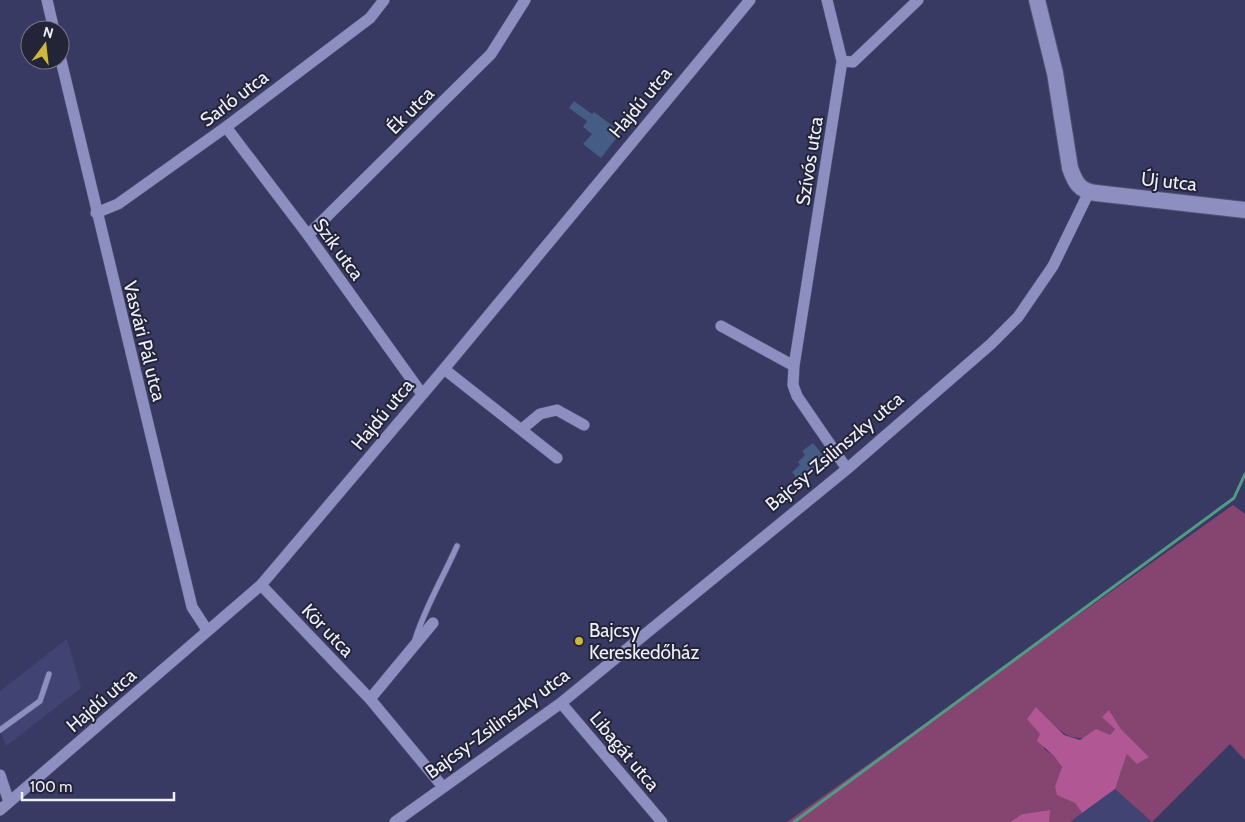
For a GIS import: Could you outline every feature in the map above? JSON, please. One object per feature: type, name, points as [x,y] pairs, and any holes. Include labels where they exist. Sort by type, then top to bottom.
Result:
[{"type":"main road","points":[[1037,0],[1055,73],[1070,168],[1075,182],[1089,192]]},
{"type":"main road","name":"Új utca","points":[[1089,192],[1245,210]]},
{"type":"street","points":[[47,0],[52,20]]},
{"type":"street","name":"Sarló utca","points":[[96,213],[118,204],[226,127],[370,18],[384,0]]},
{"type":"street","name":"Ék utca","points":[[308,235],[491,54],[525,0]]},
{"type":"street","name":"Hajdú utca","points":[[0,810],[261,585],[444,369],[750,0]]},
{"type":"street","points":[[827,0],[842,61],[853,62],[918,0]]},
{"type":"street","name":"Szívós utca","points":[[842,61],[794,366],[793,385],[797,396],[847,469]]},
{"type":"street","name":"Vasvári Pál utca","points":[[63,70],[192,607],[207,630]]},
{"type":"street","name":"Szik utca","points":[[226,127],[308,235],[422,394]]},
{"type":"street","name":"Bajcsy-Zsilinszky utca","points":[[395,822],[562,704],[847,469],[991,344],[1018,317],[1053,266],[1089,192]]},
{"type":"street","points":[[721,326],[794,366]]},
{"type":"street","points":[[444,369],[557,458]]},
{"type":"street","points":[[522,429],[540,414],[557,410],[584,425]]},
{"type":"street","name":"Kör utca","points":[[261,585],[370,699],[443,787]]},
{"type":"street","points":[[370,699],[433,623]]},
{"type":"street","name":"Libagát utca","points":[[562,704],[662,822]]},
{"type":"street","points":[[0,776],[10,802]]},
{"type":"lane","points":[[413,647],[425,610],[442,580],[457,546]]},
{"type":"lane","points":[[0,730],[40,701],[49,674]]},
{"type":"shaded area","points":[[1233,505],[1245,514],[1245,760],[1230,744],[1152,822],[1115,789],[1127,754],[1149,757],[1121,729],[1109,710],[1115,729],[1110,735],[1075,738],[1061,731],[1036,707],[1044,749],[1053,755],[1062,767],[1055,786],[1075,803],[1082,813],[1070,822],[1049,822],[1049,810],[1022,814],[1010,822],[787,822]]},
{"type":"shaded area","points":[[67,639],[81,688],[6,746],[0,731],[0,691]]},
{"type":"shaded area","points":[[1036,707],[1064,735],[1080,740],[1096,729],[1110,735],[1115,729],[1102,717],[1109,710],[1121,729],[1149,757],[1137,764],[1127,754],[1115,789],[1082,813],[1075,803],[1057,795],[1055,786],[1062,767],[1053,755],[1037,741],[1040,734],[1027,719]]},
{"type":"shaded area","points":[[1115,789],[1152,822],[1070,822]]},
{"type":"shaded area","points":[[1050,810],[1049,822],[1010,822],[1022,814]]},
{"type":"building","points":[[574,101],[592,114],[594,112],[621,132],[601,158],[583,144],[592,134],[583,127],[587,121],[569,108]]},
{"type":"building","points":[[813,443],[822,454],[820,468],[800,484],[792,472],[800,465],[798,462],[805,455],[802,451]]},
{"type":"waterway","points":[[794,822],[1234,498],[1245,474]]},
{"type":"place","name":"Bajcsy Kereskedőház","points":[[579,641]]}]
